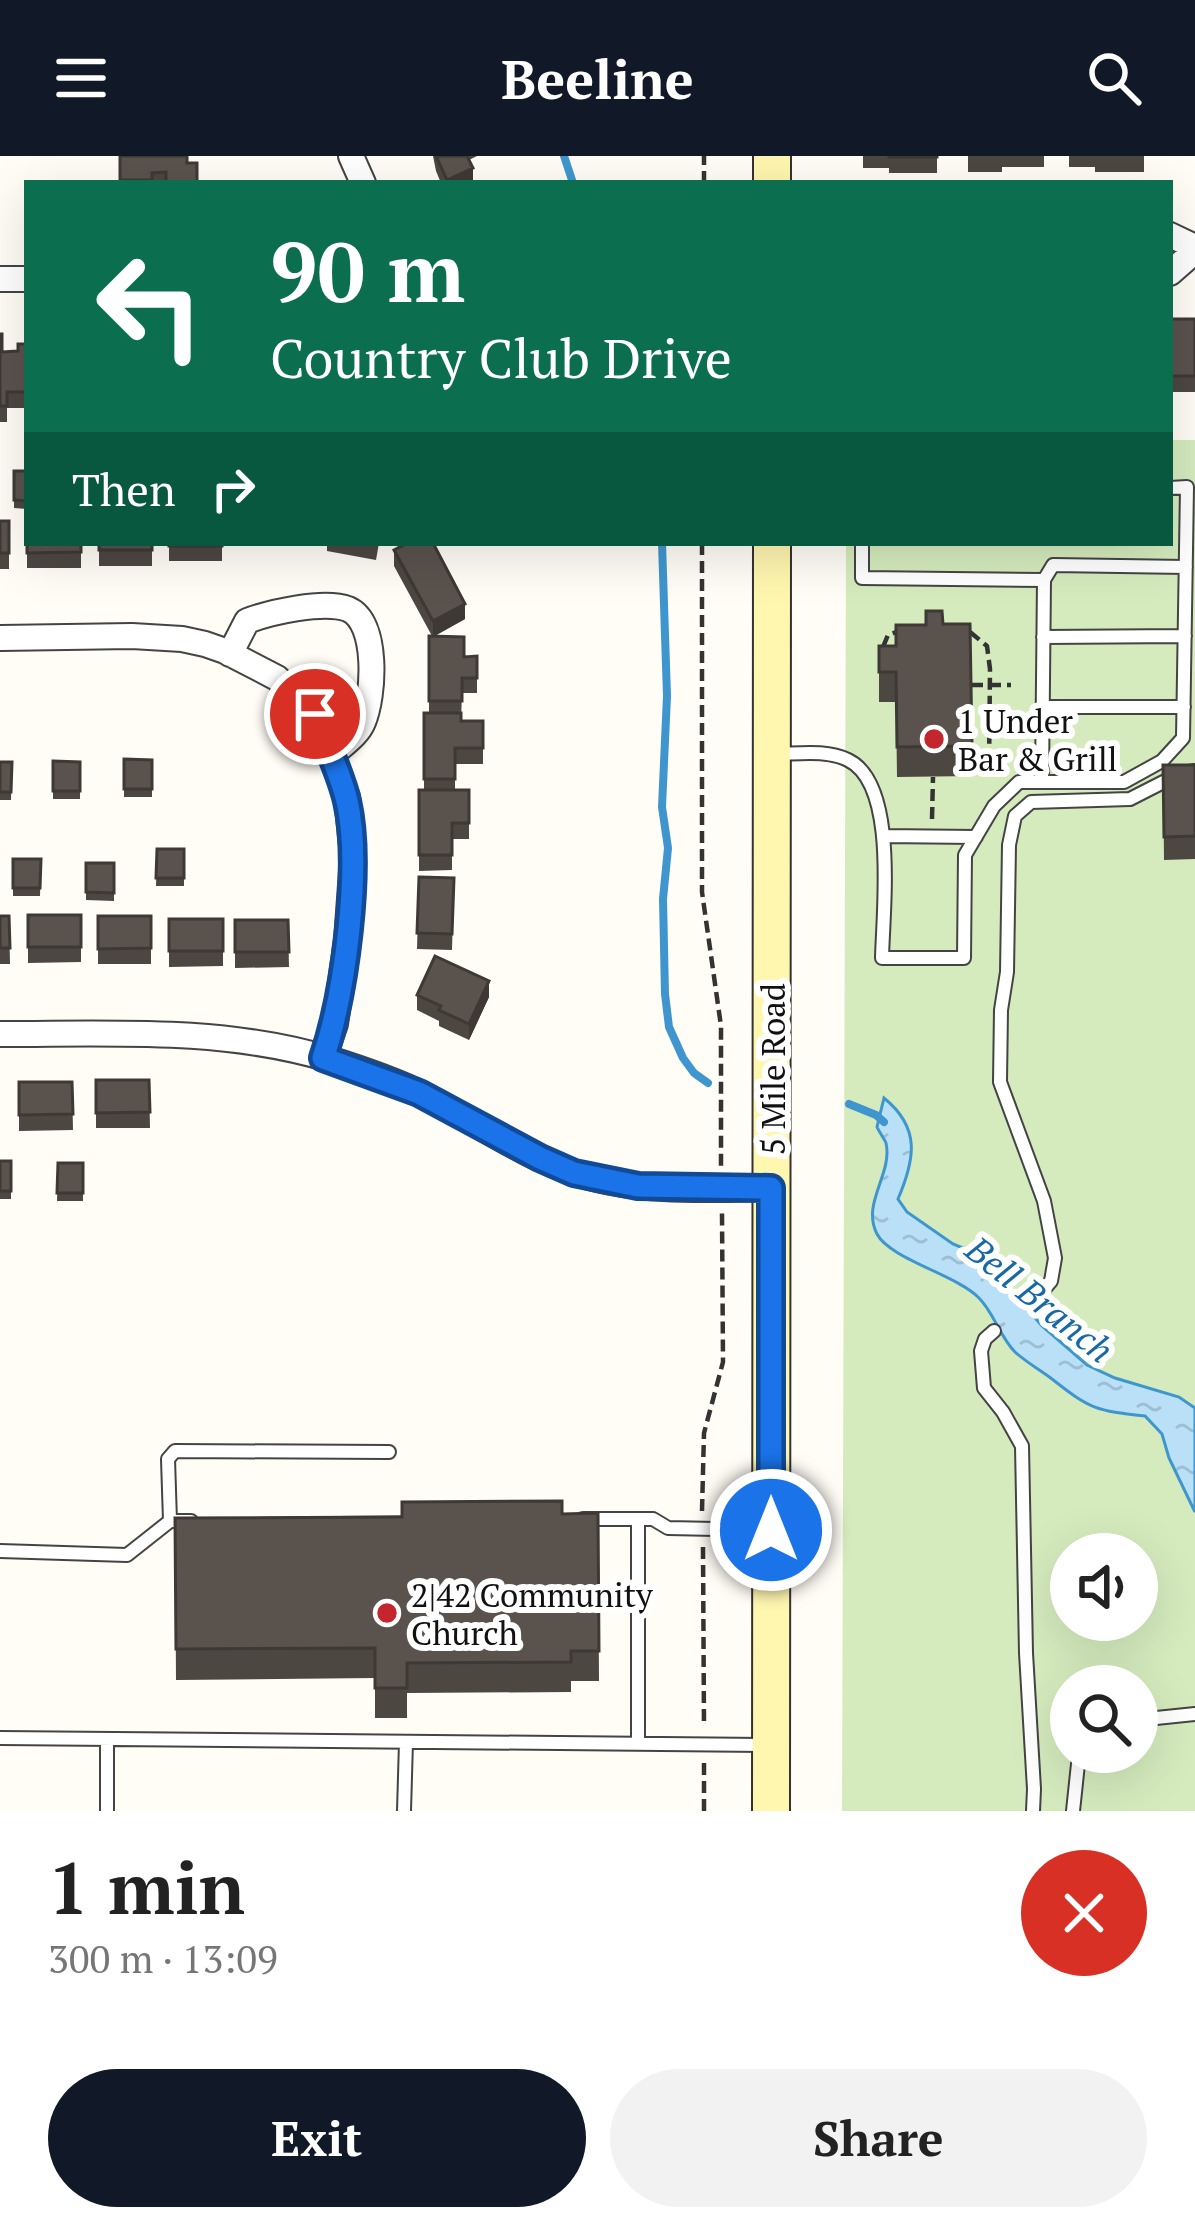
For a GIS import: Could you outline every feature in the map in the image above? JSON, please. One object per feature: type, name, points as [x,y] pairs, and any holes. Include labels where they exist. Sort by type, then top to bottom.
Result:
[{"type":"main road","name":"5 Mile Road","points":[[771,1811],[772,546]]},
{"type":"street","points":[[1173,270],[1195,249]]},
{"type":"street","points":[[230,654],[247,621],[278,610],[350,610],[368,639],[372,697],[362,728],[332,755]]},
{"type":"street","points":[[0,638],[165,638],[205,644],[277,678],[315,714],[346,797],[353,857],[335,1024],[323,1058]]},
{"type":"street","points":[[0,1034],[197,1036],[282,1048],[419,1093],[574,1173],[638,1186],[771,1188]]},
{"type":"lane","points":[[772,754],[833,754],[854,762],[874,789],[883,823],[882,958],[964,958],[965,855],[994,806],[1018,782],[1124,782],[1162,761],[1184,738],[1187,487],[1173,488]]},
{"type":"lane","points":[[862,546],[862,578],[1044,580]]},
{"type":"lane","points":[[1042,782],[1044,580],[1053,565],[1186,567]]},
{"type":"lane","points":[[1043,637],[1185,636]]},
{"type":"lane","points":[[1042,707],[1184,707]]},
{"type":"lane","points":[[1033,1302],[1051,1281],[1055,1258],[1044,1202],[1000,1082],[1009,845],[1015,816],[1031,802],[1130,799],[1181,773],[1195,771]]},
{"type":"lane","points":[[883,836],[976,836]]},
{"type":"lane","points":[[994,1331],[981,1351],[984,1388],[1022,1447],[1033,1811]]},
{"type":"lane","points":[[170,1521],[168,1459],[175,1451],[388,1452]]},
{"type":"lane","points":[[568,1519],[653,1519],[668,1528],[771,1530]]},
{"type":"lane","points":[[638,1519],[638,1744]]},
{"type":"lane","points":[[0,1551],[127,1555],[170,1521],[217,1520]]},
{"type":"lane","points":[[1158,1718],[1195,1714]]},
{"type":"lane","points":[[0,1738],[771,1745]]},
{"type":"lane","points":[[107,1739],[107,1811]]},
{"type":"lane","points":[[404,1811],[406,1742]]},
{"type":"lane","points":[[1073,1811],[1077,1773]]},
{"type":"path","points":[[702,546],[702,892],[721,1026],[722,1160]]},
{"type":"path","points":[[963,630],[973,632],[987,646],[989,774]]},
{"type":"path","points":[[881,652],[888,635],[900,631]]},
{"type":"path","points":[[971,685],[1011,685]]},
{"type":"path","points":[[932,837],[933,777]]},
{"type":"green space","points":[[1173,440],[1195,440],[1195,1811],[842,1811],[846,546],[1173,546]]},
{"type":"water","points":[[884,1098],[909,1133],[911,1157],[898,1199],[907,1212],[953,1244],[982,1256],[1042,1326],[1087,1365],[1179,1397],[1195,1408],[1195,1512],[1162,1434],[1145,1416],[1104,1410],[1076,1397],[1015,1352],[984,1304],[969,1290],[895,1251],[877,1234],[873,1211],[887,1155],[877,1127]]},
{"type":"building","points":[[120,156],[187,156],[187,163],[197,163],[197,180],[166,180],[166,172],[152,173],[152,180],[120,180]]},
{"type":"building","points":[[436,156],[467,156],[473,168],[447,180]]},
{"type":"building","points":[[1173,319],[1195,319],[1195,376],[1173,376]]},
{"type":"building","points":[[2,334],[2,352],[18,351],[18,344],[24,344],[24,392],[7,392],[7,406],[0,406]]},
{"type":"building","points":[[14,471],[24,471],[24,501],[14,500]]},
{"type":"building","points":[[0,521],[9,521],[9,553],[0,553]]},
{"type":"building","points":[[27,546],[81,546],[81,552],[27,553]]},
{"type":"building","points":[[99,546],[152,546],[152,550],[99,550]]},
{"type":"building","points":[[435,546],[465,604],[433,621],[394,550]]},
{"type":"building","name":"1 Under Bar & Grill","points":[[926,611],[942,611],[943,624],[970,624],[972,746],[897,747],[896,672],[879,672],[879,646],[896,646],[896,625],[926,625]]},
{"type":"building","points":[[429,636],[464,637],[464,657],[477,656],[477,678],[462,678],[462,701],[429,701]]},
{"type":"building","points":[[424,713],[461,713],[461,721],[483,721],[483,748],[455,748],[455,779],[424,779]]},
{"type":"building","points":[[124,759],[152,760],[152,789],[124,789]]},
{"type":"building","points":[[53,761],[80,762],[80,791],[53,791]]},
{"type":"building","points":[[0,762],[12,762],[11,792],[0,792]]},
{"type":"building","points":[[1163,765],[1195,765],[1195,836],[1164,837]]},
{"type":"building","points":[[419,790],[469,790],[469,823],[452,823],[452,855],[419,855]]},
{"type":"building","points":[[157,849],[184,849],[184,878],[156,878]]},
{"type":"building","points":[[13,859],[41,859],[40,888],[13,888]]},
{"type":"building","points":[[86,863],[114,863],[114,893],[86,892]]},
{"type":"building","points":[[419,877],[454,878],[452,934],[417,933]]},
{"type":"building","points":[[28,915],[81,915],[81,947],[28,947]]},
{"type":"building","points":[[0,916],[9,916],[10,948],[0,948]]},
{"type":"building","points":[[98,916],[151,916],[151,948],[98,949]]},
{"type":"building","points":[[169,919],[223,919],[223,951],[169,951]]},
{"type":"building","points":[[235,920],[288,920],[289,952],[235,952]]},
{"type":"building","points":[[435,956],[489,981],[469,1024],[417,995]]},
{"type":"building","points":[[96,1080],[149,1080],[150,1112],[96,1113]]},
{"type":"building","points":[[19,1082],[72,1082],[73,1114],[19,1115]]},
{"type":"building","points":[[0,1161],[11,1161],[11,1191],[0,1191]]},
{"type":"building","points":[[58,1163],[83,1163],[83,1193],[57,1193]]},
{"type":"building","name":"2|42 Community Church","points":[[562,1501],[562,1514],[598,1513],[599,1651],[571,1651],[571,1662],[407,1663],[407,1688],[375,1688],[375,1648],[176,1649],[175,1518],[402,1517],[402,1502]]},
{"type":"waterway","name":"Bell Branch","points":[[564,156],[572,180]]},
{"type":"waterway","name":"Bell Branch","points":[[662,546],[667,696],[662,807],[668,848],[663,899],[665,994],[669,1027],[683,1058],[708,1083]]},
{"type":"waterway","name":"Bell Branch","points":[[849,1104],[884,1122]]},
{"type":"place","name":"1 Under Bar & Grill","points":[[934,739]]},
{"type":"place","name":"2|42 Community Church","points":[[387,1613]]},
{"type":"route","points":[[315,714],[346,797],[353,857],[335,1024],[323,1058],[419,1093],[574,1173],[638,1186],[771,1188],[771,1530]]}]
